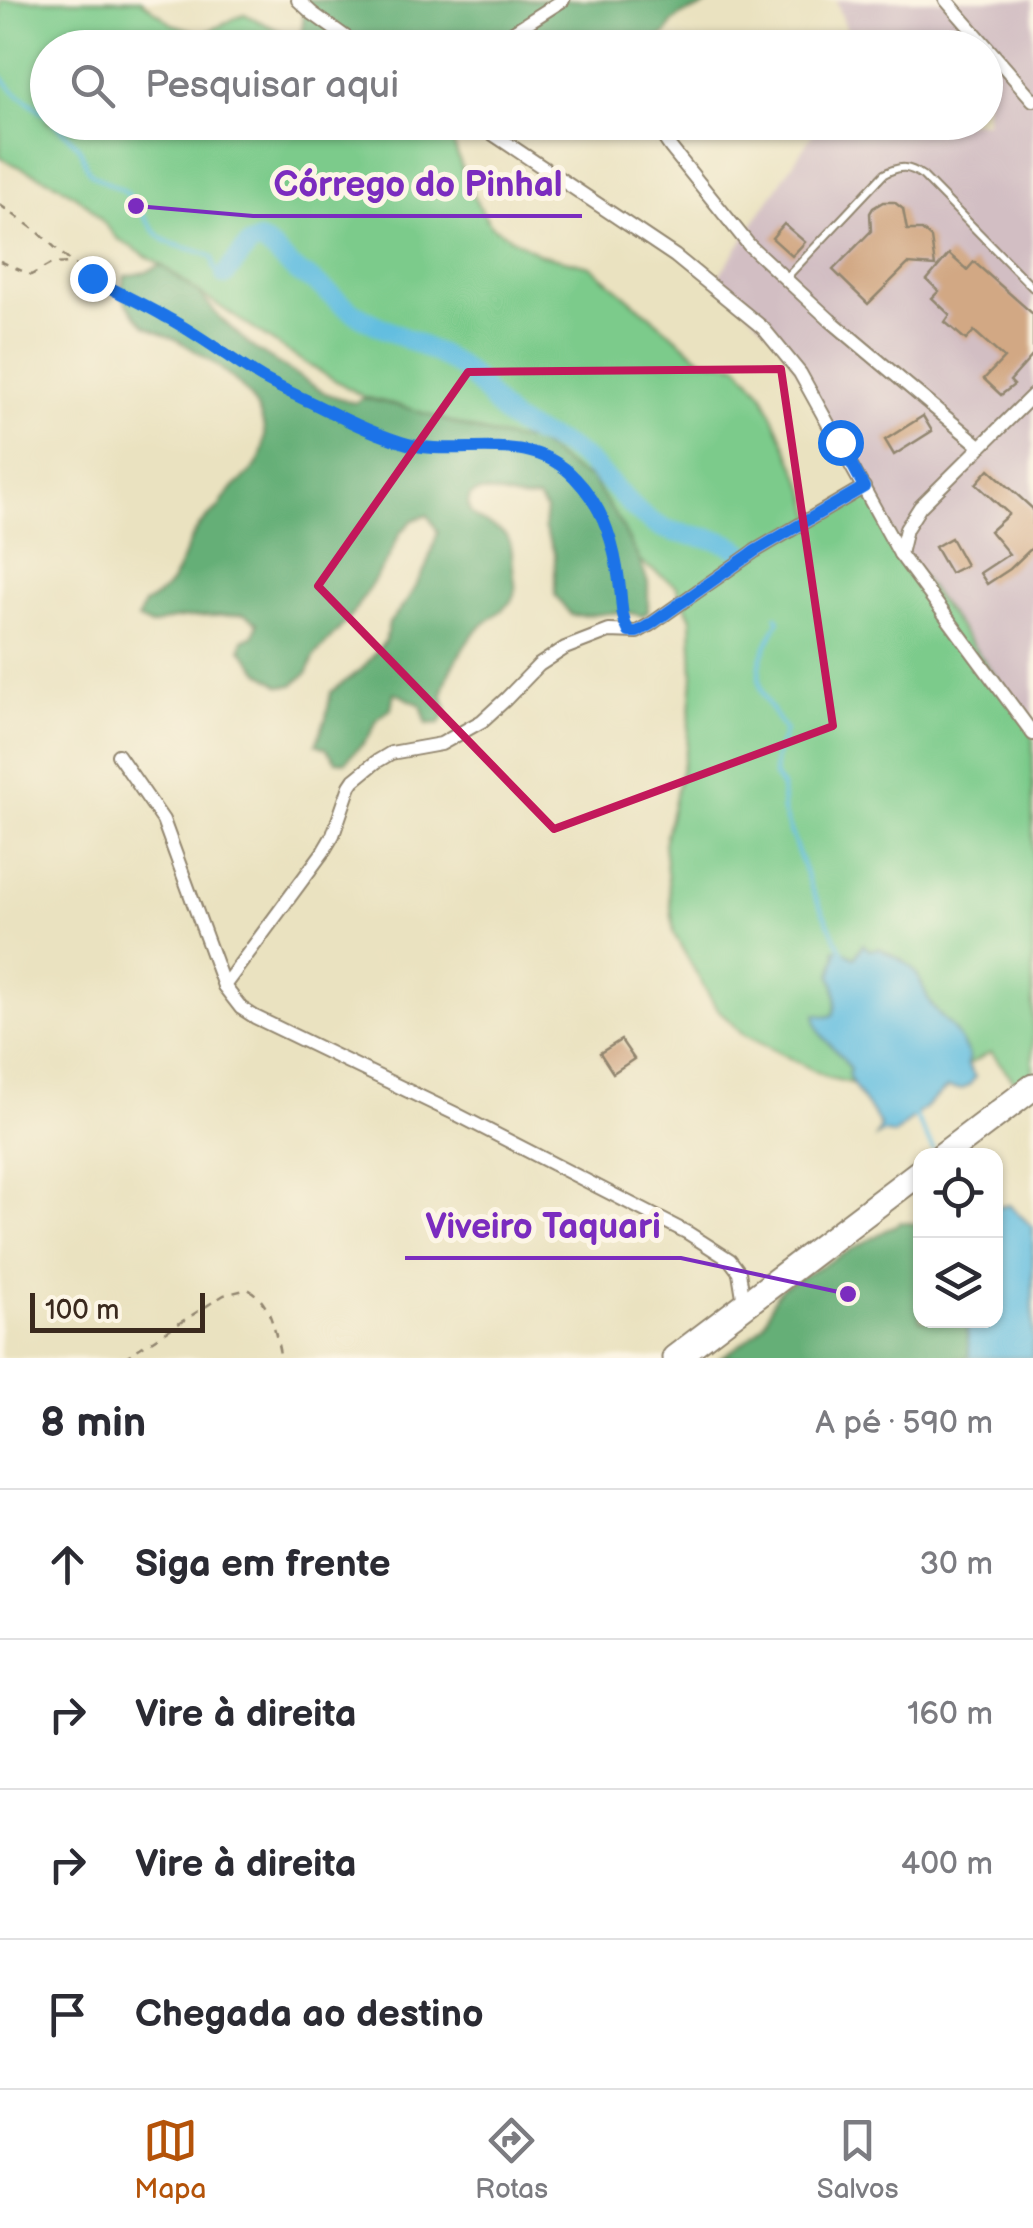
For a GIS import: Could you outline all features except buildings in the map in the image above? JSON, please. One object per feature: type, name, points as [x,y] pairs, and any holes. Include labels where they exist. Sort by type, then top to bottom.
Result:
[{"type":"highway","points":[[953,1148],[1033,1087]]},
{"type":"highway","points":[[675,1358],[913,1177]]},
{"type":"street","points":[[298,0],[336,30]]},
{"type":"street","points":[[516,30],[562,0]]},
{"type":"street","points":[[946,0],[972,30]]},
{"type":"street","points":[[1003,66],[1033,100]]},
{"type":"street","points":[[501,140],[675,256],[764,328],[800,374],[900,554],[1033,734]]},
{"type":"street","points":[[665,140],[749,246],[784,280],[980,446]]},
{"type":"street","points":[[900,554],[912,516],[1033,395]]},
{"type":"street","points":[[224,986],[323,852],[350,786],[366,769],[391,753],[442,744],[482,721],[539,666],[565,648],[608,632],[637,632],[755,551],[864,487]]},
{"type":"street","points":[[118,754],[163,820],[224,986],[241,1008],[688,1233],[730,1260],[743,1284],[744,1306]]},
{"type":"lane","points":[[784,280],[884,174],[903,166],[923,176],[1033,288]]},
{"type":"path","points":[[0,205],[92,278],[168,317],[266,380],[361,427],[405,444],[428,448],[499,446],[526,452],[572,474],[606,522],[615,555],[622,614],[629,632]]},
{"type":"path","points":[[0,261],[31,275],[51,264],[72,264]]},
{"type":"path","points":[[124,1358],[224,1295],[248,1290],[266,1305],[281,1358]]},
{"type":"highlighted area","points":[[781,369],[833,726],[554,829],[318,586],[468,372]]},
{"type":"shaded area","points":[[836,0],[1033,0],[1033,727],[909,558],[779,342],[716,280],[809,140],[1003,140],[1003,30],[847,30]]},
{"type":"green space","points":[[0,0],[141,0],[172,24],[191,30],[30,30],[30,140],[452,140],[469,189],[491,226],[539,254],[590,266],[702,359],[738,365],[763,394],[807,493],[814,519],[868,487],[899,547],[1033,727],[1033,1076],[1019,1087],[991,1052],[949,1075],[877,1089],[829,1078],[742,1034],[715,1006],[674,934],[664,844],[687,745],[693,677],[691,618],[676,585],[640,562],[626,539],[461,426],[364,397],[302,361],[118,239],[87,204],[58,184],[0,158]]},
{"type":"green space","points":[[305,0],[713,0],[681,15],[668,30],[302,30]]},
{"type":"green space","points":[[244,14],[277,30],[211,30]]},
{"type":"green space","points":[[161,265],[198,292],[252,347],[325,393],[354,403],[364,398],[404,407],[485,433],[532,440],[579,474],[591,478],[640,562],[648,582],[648,612],[642,616],[624,612],[571,615],[555,595],[555,554],[544,528],[546,510],[538,499],[489,492],[470,496],[468,505],[474,517],[509,540],[514,597],[474,633],[457,659],[444,688],[447,710],[440,723],[427,724],[421,705],[394,692],[391,709],[378,719],[367,739],[346,762],[336,761],[326,748],[316,744],[331,692],[362,669],[385,641],[389,623],[426,567],[438,532],[428,515],[413,520],[400,533],[349,619],[315,655],[308,672],[293,685],[281,686],[261,673],[241,649],[243,640],[254,635],[257,623],[244,614],[185,618],[151,626],[138,619],[144,604],[158,596],[175,576],[197,530],[255,468],[264,437],[262,419],[253,402],[227,373],[179,341],[144,324],[120,293],[125,276]]},
{"type":"green space","points":[[901,1222],[913,1224],[913,1328],[967,1328],[970,1358],[720,1358],[757,1331],[782,1288]]},
{"type":"water","points":[[863,944],[869,950],[880,948],[913,969],[931,1004],[963,1045],[975,1077],[964,1088],[947,1088],[894,1135],[884,1132],[876,1137],[881,1127],[851,1081],[846,1063],[816,1023],[816,1014],[827,1017],[835,1010],[831,976],[835,950],[855,957]]},
{"type":"water","points":[[1009,1205],[1033,1227],[1033,1358],[970,1358],[967,1328],[1003,1328],[1003,1206]]},
{"type":"waterway","points":[[0,75],[30,103]]},
{"type":"waterway","points":[[71,140],[90,172],[124,191],[157,234],[169,243],[213,258],[214,269],[225,275]]},
{"type":"waterway","points":[[225,275],[248,246],[259,241],[349,309],[464,370],[511,420],[579,455],[652,522],[675,532],[721,541],[743,553]]},
{"type":"waterway","points":[[776,616],[779,620],[759,668],[764,696],[785,730],[774,776],[782,787],[783,812],[812,890],[843,953]]},
{"type":"waterway","points":[[914,1114],[932,1148]]},
{"type":"place","name":"Córrego do Pinhal","points":[[136,206]]},
{"type":"place","name":"Viveiro Taquari","points":[[848,1294]]},
{"type":"route","points":[[92,278],[168,317],[266,380],[361,427],[405,444],[428,448],[499,446],[539,455],[572,474],[606,522],[615,555],[622,614],[629,632],[651,624],[755,551],[864,487],[840,442]]}]
